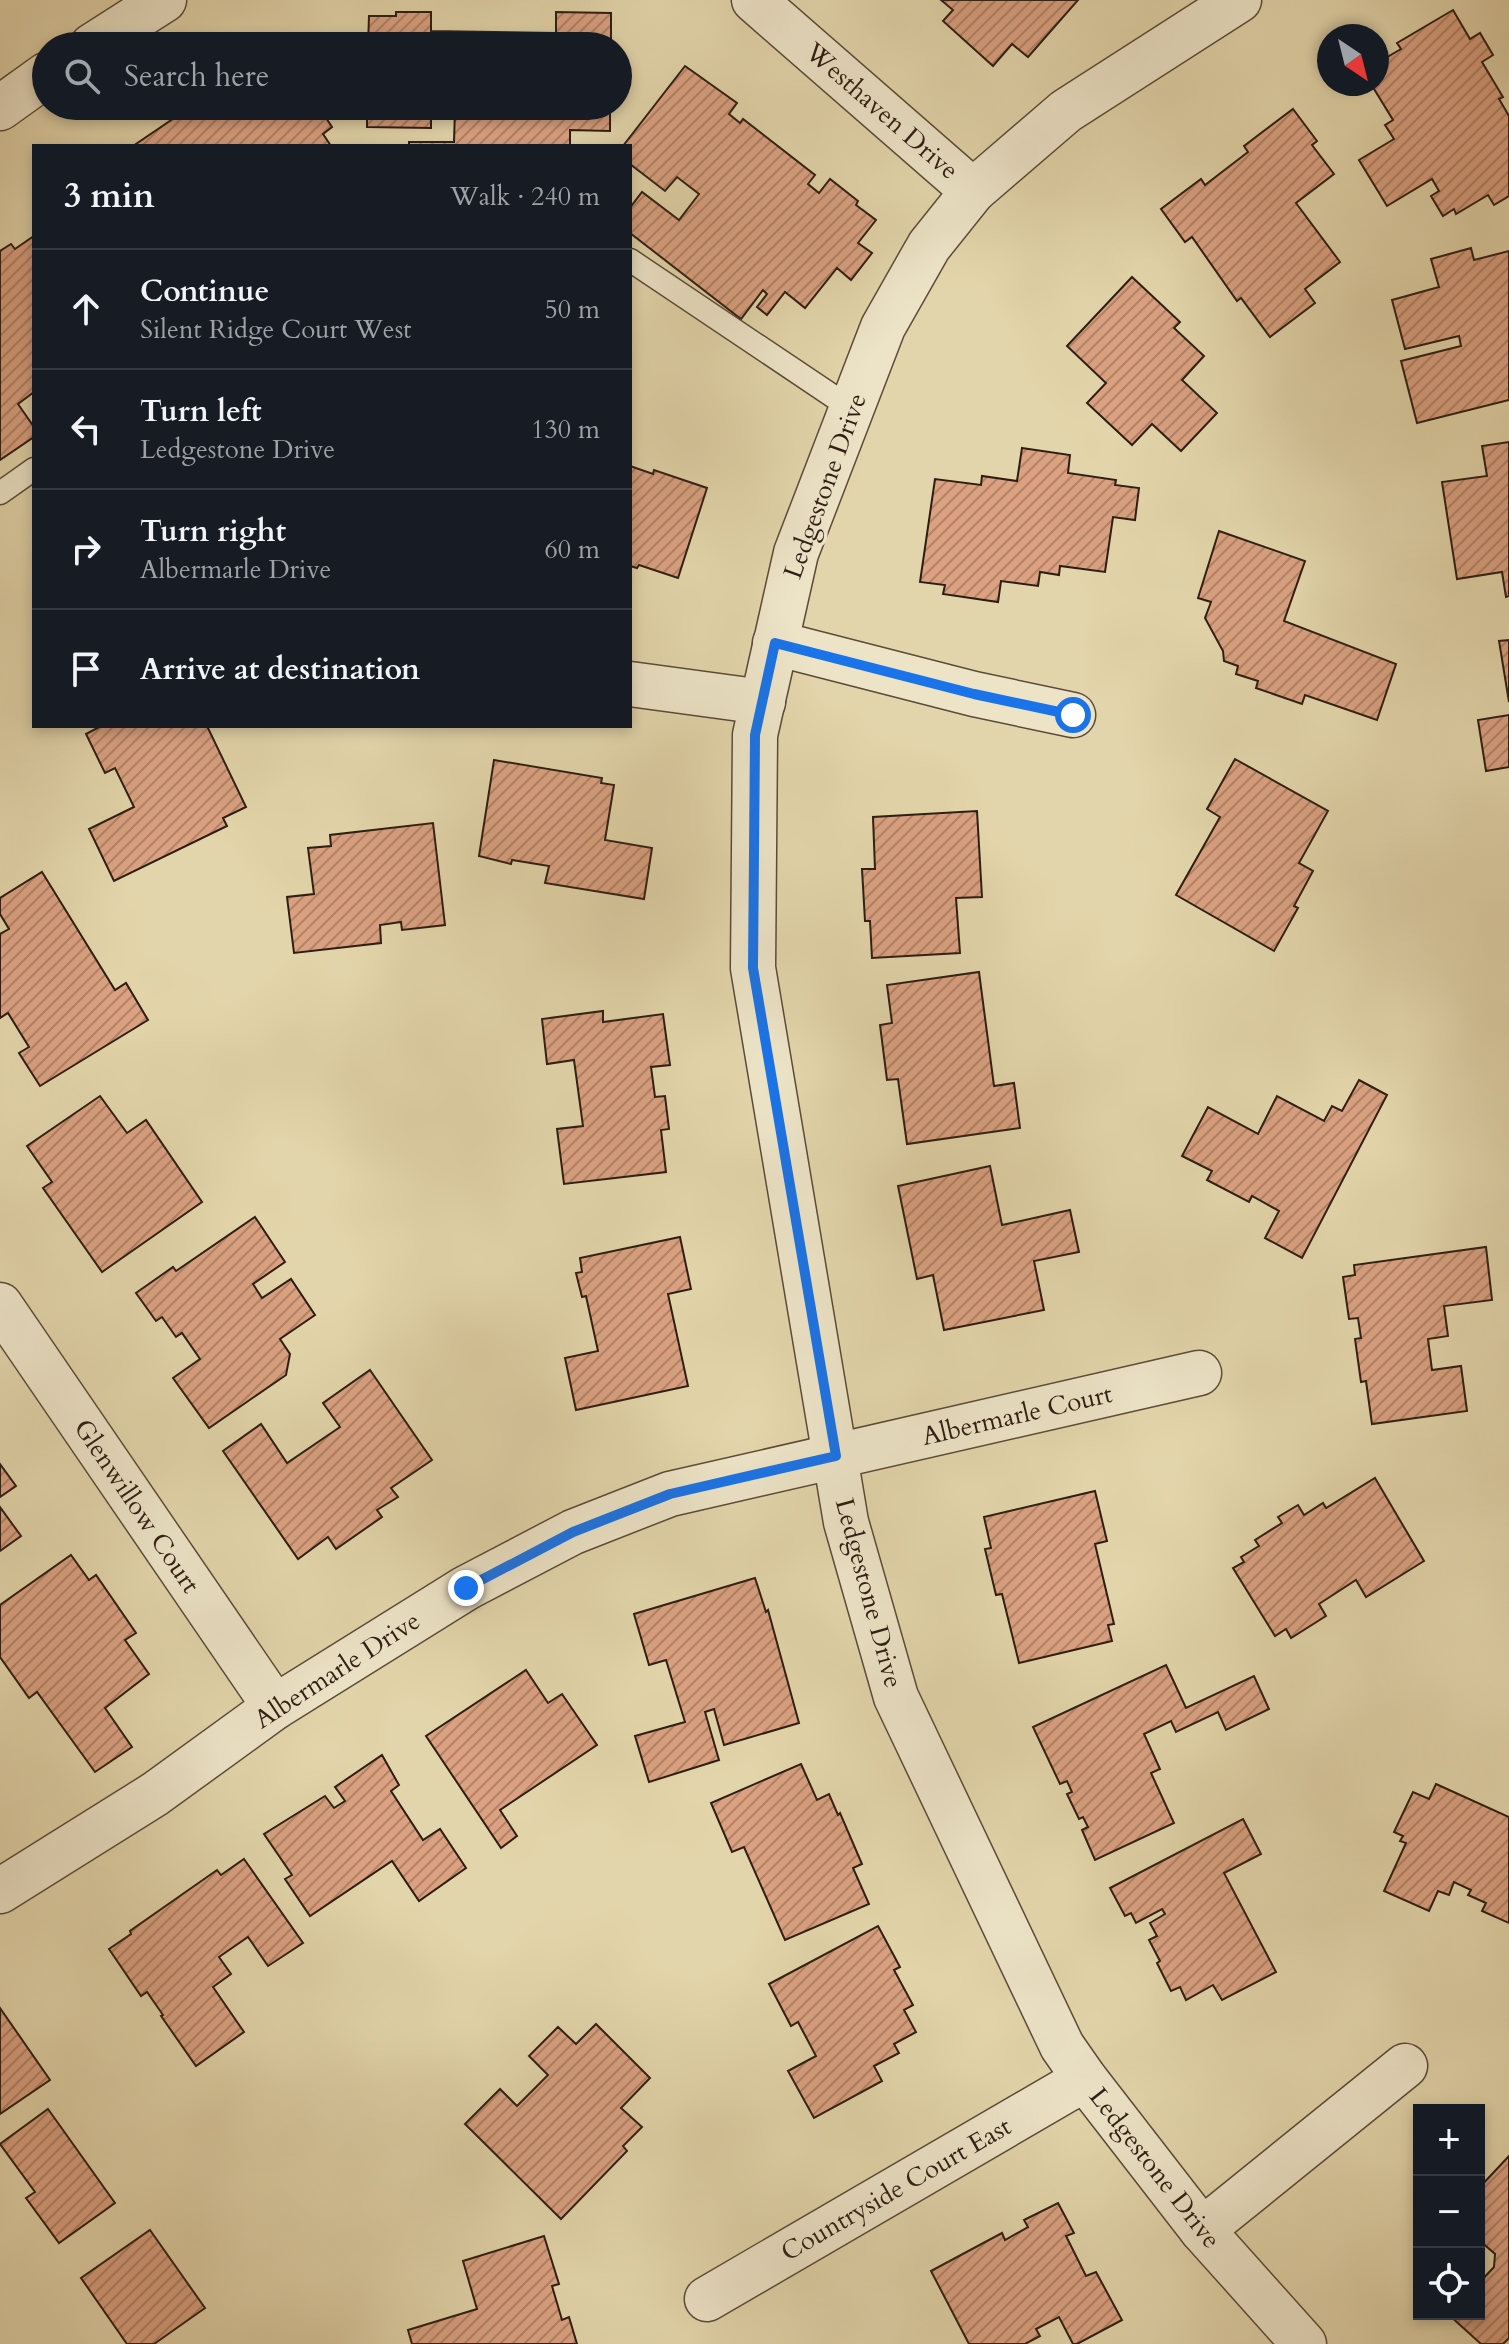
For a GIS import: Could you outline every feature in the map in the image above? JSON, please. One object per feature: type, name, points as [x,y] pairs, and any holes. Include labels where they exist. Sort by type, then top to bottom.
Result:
[{"type":"street","points":[[114,32],[164,0]]},
{"type":"street","name":"Westhaven Drive","points":[[754,0],[973,191]]},
{"type":"street","name":"Ledgestone Drive","points":[[1239,0],[1066,111],[973,191],[929,246],[883,327],[796,553],[755,735],[753,968],[846,1522],[896,1697],[1062,2046],[1202,2230],[1304,2344]]},
{"type":"street","points":[[0,108],[32,85]]},
{"type":"street","points":[[775,643],[974,694],[1073,715]]},
{"type":"street","points":[[632,684],[763,702]]},
{"type":"street","name":"Glenwillow Court","points":[[0,1305],[275,1707]]},
{"type":"street","name":"Albermarle Court","points":[[836,1456],[1199,1373]]},
{"type":"street","name":"Albermarle Drive","points":[[0,1891],[155,1794],[275,1707],[466,1588],[573,1532],[670,1494],[836,1456]]},
{"type":"street","points":[[1202,2230],[1405,2066]]},
{"type":"street","name":"Countryside Court East","points":[[707,2299],[1085,2079]]},
{"type":"lane","points":[[632,261],[852,409]]},
{"type":"lane","points":[[0,493],[32,470]]},
{"type":"building","points":[[941,0],[1078,0],[1028,57],[1012,44],[993,66],[943,21],[953,10]]},
{"type":"building","points":[[1453,10],[1470,39],[1480,33],[1493,55],[1482,62],[1503,97],[1499,99],[1509,116],[1509,196],[1494,205],[1488,195],[1456,214],[1454,209],[1443,216],[1431,196],[1439,191],[1432,179],[1387,206],[1359,160],[1394,139],[1385,125],[1393,120],[1378,96],[1389,96],[1389,56],[1401,49],[1397,43]]},
{"type":"building","points":[[396,12],[431,12],[431,31],[494,32],[368,32],[369,16],[396,16]]},
{"type":"building","points":[[556,12],[611,13],[611,32],[556,32]]},
{"type":"building","points":[[685,66],[737,103],[729,114],[740,123],[743,119],[815,175],[808,184],[819,193],[830,179],[858,201],[856,205],[876,220],[858,243],[872,253],[851,280],[837,268],[805,308],[785,292],[767,315],[757,307],[767,294],[763,290],[741,319],[632,235],[632,205],[642,192],[679,220],[699,194],[677,177],[665,191],[632,166],[632,144],[625,144]]},
{"type":"building","points":[[1293,109],[1317,141],[1312,145],[1334,174],[1296,203],[1340,262],[1305,289],[1315,303],[1270,337],[1241,298],[1237,301],[1192,237],[1185,242],[1161,209],[1201,179],[1205,185],[1248,152],[1244,146]]},
{"type":"building","points":[[171,120],[327,120],[332,127],[323,134],[330,144],[136,144]]},
{"type":"building","points":[[367,120],[431,120],[431,128],[367,127]]},
{"type":"building","points":[[455,120],[610,120],[610,131],[570,130],[570,144],[409,144],[454,142]]},
{"type":"building","points":[[32,237],[32,394],[18,404],[32,424],[32,438],[0,460],[0,251],[11,244],[15,249]]},
{"type":"building","points":[[1471,248],[1474,260],[1509,251],[1509,400],[1417,423],[1401,361],[1461,346],[1459,336],[1405,349],[1392,300],[1439,287],[1431,259]]},
{"type":"building","points":[[1132,277],[1180,322],[1174,328],[1204,356],[1182,380],[1217,413],[1181,451],[1152,424],[1132,445],[1087,403],[1106,383],[1067,346]]},
{"type":"building","points":[[1509,442],[1509,596],[1506,597],[1502,572],[1457,579],[1442,482],[1487,476],[1482,446]]},
{"type":"building","points":[[1022,448],[1070,455],[1068,473],[1116,480],[1115,485],[1139,488],[1135,520],[1113,517],[1105,572],[1060,566],[1059,575],[1040,572],[1038,586],[1001,581],[998,602],[943,594],[945,585],[920,582],[935,479],[981,485],[982,476],[1017,481]]},
{"type":"building","points":[[632,467],[653,474],[654,470],[707,488],[678,578],[639,565],[637,568],[632,567]]},
{"type":"building","points":[[1219,531],[1305,561],[1284,621],[1396,664],[1377,720],[1305,695],[1302,704],[1256,688],[1258,681],[1236,674],[1238,666],[1224,661],[1223,651],[1205,618],[1211,602],[1198,598]]},
{"type":"building","points":[[1509,640],[1509,702],[1499,641]]},
{"type":"building","points":[[1509,715],[1509,767],[1486,771],[1478,720]]},
{"type":"building","points":[[97,728],[208,728],[246,807],[223,818],[227,826],[114,881],[89,829],[134,807],[115,768],[105,773],[86,734]]},
{"type":"building","points":[[1235,759],[1328,811],[1299,863],[1313,871],[1294,906],[1298,908],[1274,951],[1176,895],[1220,817],[1207,809]]},
{"type":"building","points":[[494,760],[602,778],[601,783],[614,785],[605,840],[652,848],[644,899],[545,883],[549,866],[512,860],[511,864],[479,856]]},
{"type":"building","points":[[977,811],[982,897],[956,898],[960,953],[872,958],[870,921],[865,921],[862,869],[875,869],[873,817]]},
{"type":"building","points":[[433,823],[445,925],[402,930],[401,922],[380,925],[381,943],[294,953],[287,897],[314,894],[308,848],[331,846],[330,835]]},
{"type":"building","points":[[42,872],[115,990],[126,983],[148,1020],[40,1086],[19,1053],[29,1047],[8,1013],[0,1018],[0,934],[9,929],[0,914],[0,898]]},
{"type":"building","points":[[979,972],[994,1086],[1014,1083],[1020,1128],[907,1144],[898,1079],[887,1080],[880,1025],[892,1023],[887,985]]},
{"type":"building","points":[[603,1011],[603,1022],[663,1014],[670,1065],[651,1067],[655,1097],[665,1096],[669,1129],[661,1130],[666,1172],[564,1184],[557,1129],[583,1126],[574,1060],[547,1064],[542,1019]]},
{"type":"building","points":[[1359,1080],[1387,1095],[1302,1258],[1265,1238],[1279,1211],[1252,1196],[1249,1202],[1207,1180],[1212,1171],[1182,1156],[1208,1107],[1258,1134],[1277,1096],[1324,1121],[1332,1106],[1342,1111]]},
{"type":"building","points":[[100,1096],[127,1133],[146,1120],[202,1202],[102,1272],[43,1188],[52,1182],[27,1146]]},
{"type":"building","points":[[990,1166],[1002,1225],[1070,1210],[1079,1252],[1034,1261],[1044,1310],[944,1330],[933,1275],[917,1279],[898,1186]]},
{"type":"building","points":[[255,1217],[285,1262],[253,1284],[262,1298],[291,1279],[315,1315],[280,1339],[290,1354],[286,1375],[209,1428],[173,1378],[200,1359],[182,1333],[176,1337],[162,1317],[156,1321],[136,1293],[173,1267],[176,1271]]},
{"type":"building","points":[[680,1237],[691,1289],[668,1294],[688,1386],[576,1410],[565,1358],[598,1351],[586,1296],[582,1297],[576,1273],[582,1272],[580,1258]]},
{"type":"building","points":[[1486,1247],[1492,1300],[1444,1306],[1448,1336],[1428,1339],[1432,1370],[1461,1366],[1467,1411],[1372,1424],[1366,1381],[1361,1382],[1355,1339],[1361,1338],[1358,1318],[1349,1319],[1343,1277],[1355,1275],[1354,1265]]},
{"type":"building","points":[[370,1370],[432,1460],[391,1488],[398,1497],[377,1510],[382,1517],[336,1549],[328,1537],[298,1559],[223,1451],[261,1424],[287,1463],[340,1427],[323,1403]]},
{"type":"building","points":[[0,1464],[16,1486],[0,1497]]},
{"type":"building","points":[[1375,1478],[1424,1561],[1366,1597],[1356,1580],[1319,1604],[1326,1616],[1291,1638],[1286,1629],[1275,1636],[1233,1568],[1244,1562],[1241,1557],[1259,1546],[1255,1540],[1282,1523],[1278,1517],[1298,1505],[1304,1515],[1323,1503],[1326,1508]]},
{"type":"building","points":[[1095,1491],[1107,1541],[1095,1544],[1114,1624],[1108,1625],[1112,1641],[1019,1663],[1002,1594],[996,1595],[985,1549],[991,1548],[984,1517]]},
{"type":"building","points":[[0,1507],[21,1536],[0,1551]]},
{"type":"building","points":[[71,1555],[89,1580],[96,1575],[136,1633],[125,1640],[149,1674],[105,1708],[132,1747],[95,1772],[37,1692],[29,1698],[0,1657],[0,1605]]},
{"type":"building","points":[[755,1578],[766,1612],[768,1610],[799,1723],[724,1745],[714,1709],[705,1712],[719,1760],[649,1782],[635,1736],[685,1722],[666,1660],[649,1665],[634,1614]]},
{"type":"building","points":[[1166,1665],[1186,1708],[1254,1676],[1269,1709],[1226,1730],[1218,1712],[1176,1732],[1171,1721],[1144,1734],[1160,1769],[1151,1773],[1174,1823],[1095,1860],[1082,1830],[1088,1827],[1083,1817],[1079,1819],[1067,1794],[1072,1792],[1067,1781],[1060,1784],[1033,1727]]},
{"type":"building","points":[[526,1670],[548,1703],[562,1694],[597,1745],[500,1810],[517,1836],[501,1848],[426,1736]]},
{"type":"building","points":[[382,1755],[399,1785],[391,1791],[423,1840],[440,1829],[466,1868],[419,1901],[392,1861],[310,1916],[285,1879],[292,1875],[264,1834],[325,1796],[334,1808],[345,1801],[335,1787]]},
{"type":"building","points":[[801,1764],[817,1800],[829,1794],[838,1815],[840,1813],[862,1864],[853,1868],[869,1904],[785,1940],[744,1847],[732,1852],[711,1803]]},
{"type":"building","points":[[1436,1784],[1509,1817],[1509,1923],[1482,1911],[1486,1903],[1468,1895],[1471,1890],[1454,1882],[1449,1895],[1438,1891],[1429,1911],[1384,1891],[1406,1843],[1400,1841],[1403,1836],[1394,1832],[1413,1792],[1429,1799]]},
{"type":"building","points":[[1243,1819],[1261,1854],[1224,1873],[1276,1972],[1222,2000],[1213,1985],[1186,2000],[1180,1987],[1171,1991],[1149,1940],[1157,1936],[1150,1923],[1165,1914],[1162,1909],[1136,1923],[1131,1913],[1125,1916],[1110,1888]]},
{"type":"building","points":[[244,1859],[303,1943],[268,1966],[248,1937],[219,1957],[231,1974],[213,1987],[244,2032],[196,2066],[147,1992],[141,1996],[109,1949],[217,1870],[221,1875]]},
{"type":"building","points":[[878,1926],[900,1967],[894,1970],[913,2005],[904,2010],[916,2032],[894,2044],[899,2053],[874,2066],[882,2081],[814,2118],[788,2071],[816,2056],[798,2022],[791,2026],[769,1984]]},
{"type":"building","points":[[0,2008],[50,2080],[0,2114]]},
{"type":"building","points":[[596,2024],[650,2078],[621,2108],[642,2127],[623,2146],[627,2151],[561,2219],[465,2124],[500,2089],[517,2106],[548,2075],[529,2056],[558,2027],[576,2044]]},
{"type":"building","points":[[48,2109],[115,2203],[59,2243],[26,2198],[35,2192],[0,2144]]},
{"type":"building","points":[[1509,2156],[1509,2338],[1503,2344],[1481,2344],[1455,2320],[1485,2320],[1485,2277],[1494,2267],[1495,2254],[1485,2245],[1485,2182]]},
{"type":"building","points":[[1058,2203],[1074,2233],[1066,2236],[1086,2276],[1096,2272],[1122,2320],[1077,2344],[1073,2344],[1059,2317],[1036,2329],[1040,2336],[1025,2344],[969,2344],[931,2271],[1002,2233],[1005,2240],[1028,2227],[1024,2220]]},
{"type":"building","points":[[150,2230],[205,2308],[154,2344],[127,2344],[81,2278]]},
{"type":"building","points":[[544,2236],[559,2284],[552,2286],[562,2320],[569,2317],[577,2344],[412,2344],[408,2330],[477,2309],[463,2261]]},
{"type":"route","points":[[466,1588],[573,1532],[670,1494],[836,1456],[753,968],[755,735],[775,643],[974,694],[1073,715]]}]
